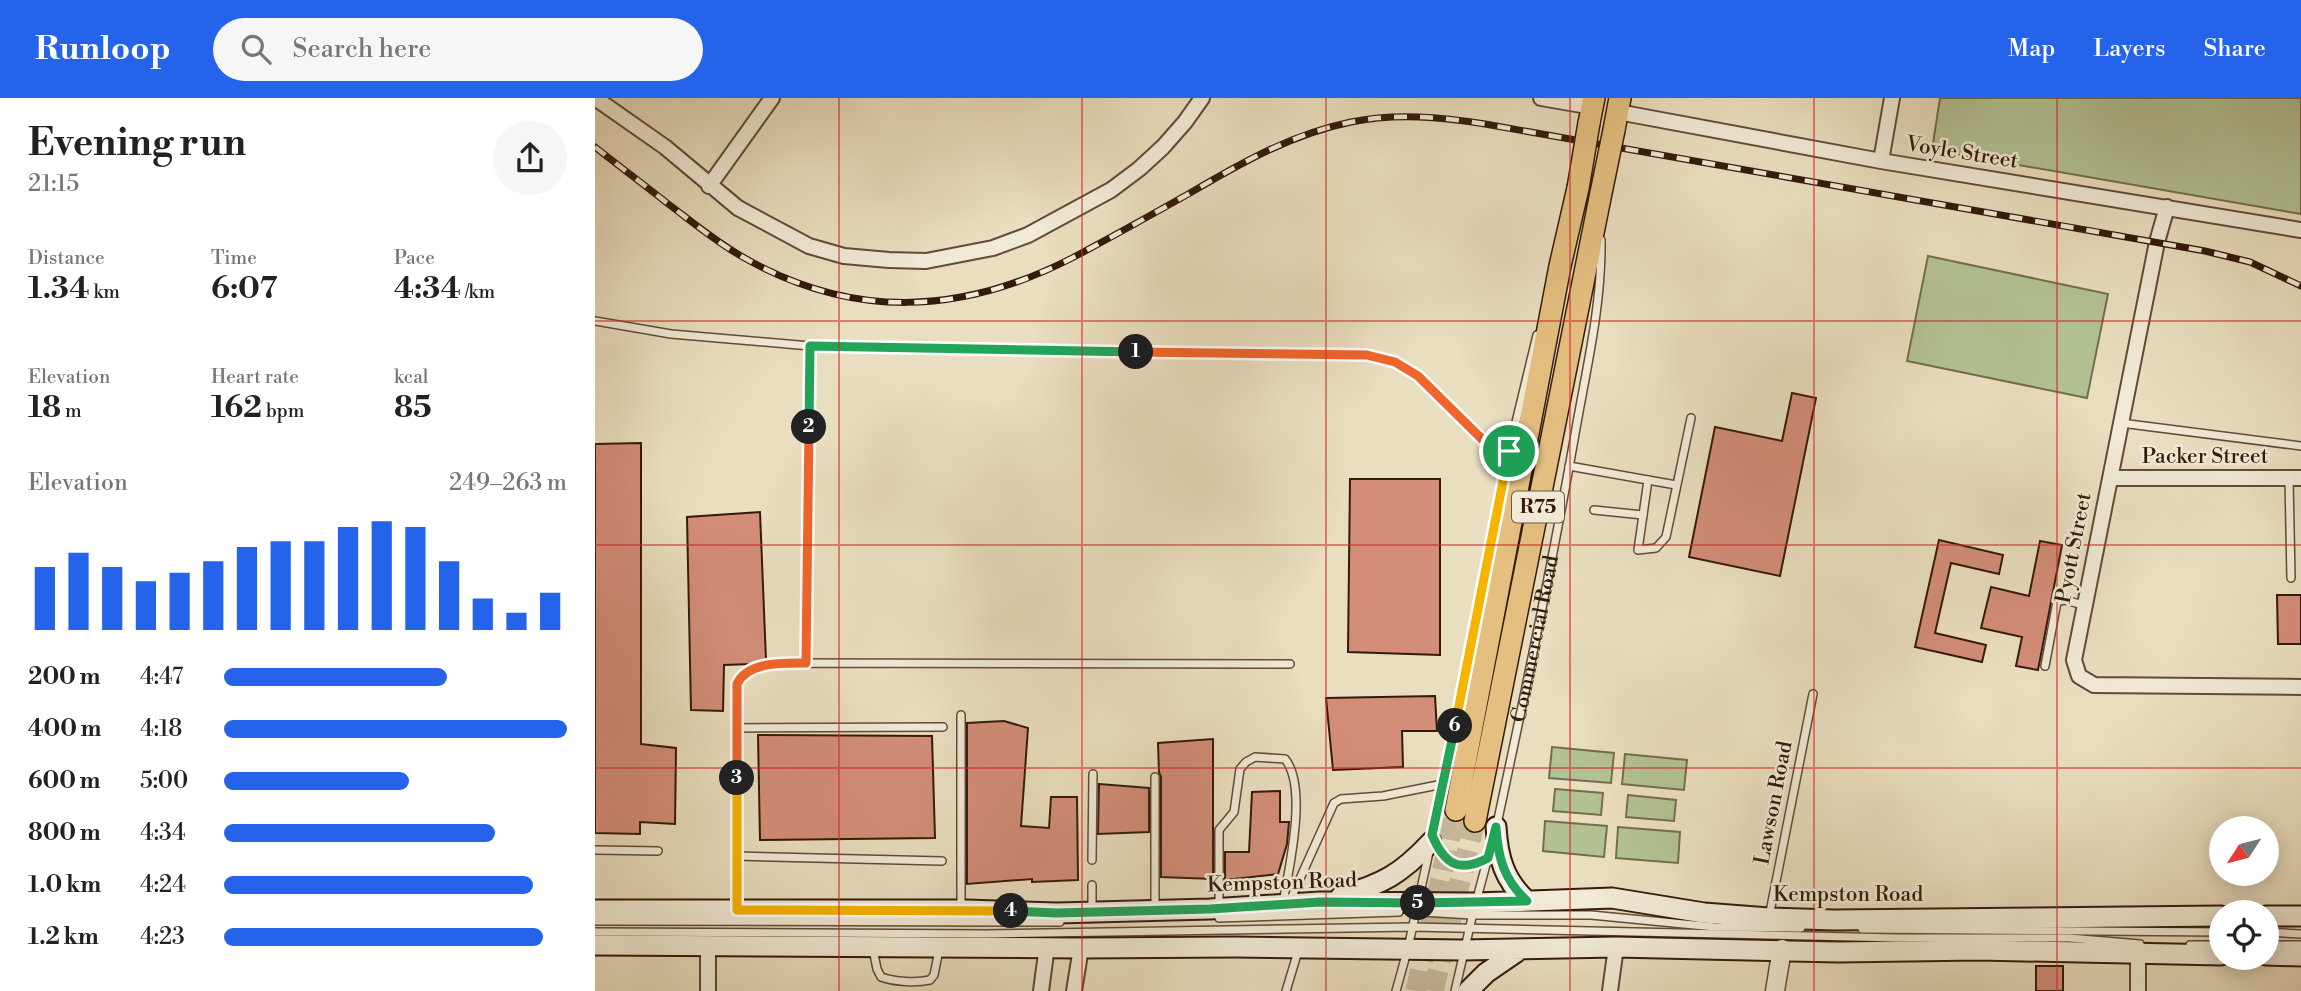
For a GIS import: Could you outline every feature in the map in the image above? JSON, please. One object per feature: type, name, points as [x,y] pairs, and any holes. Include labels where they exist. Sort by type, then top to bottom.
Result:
[{"type":"main road","name":"R75","points":[[1456,810],[1592,109]]},
{"type":"main road","name":"Commercial Road","points":[[1475,821],[1618,113]]},
{"type":"main road","points":[[1496,827],[1497,850],[1504,872],[1527,901]]},
{"type":"main road","points":[[1320,902],[1380,883],[1410,864],[1431,838]]},
{"type":"main road","name":"Kempston Road","points":[[595,910],[961,910],[1084,917],[1155,911],[1214,913],[1320,902],[1474,909],[1527,901],[1612,898],[1704,913],[1834,920],[2209,916]]},
{"type":"main road","points":[[2279,916],[2301,916]]},
{"type":"main road","points":[[595,945],[1463,950],[1616,947],[1839,952],[1979,950],[2209,955]]},
{"type":"main road","points":[[1468,991],[1486,974],[1521,949]]},
{"type":"main road","points":[[2279,955],[2301,956]]},
{"type":"street","points":[[595,98],[665,148],[738,208],[809,246],[844,256],[926,261],[993,248],[1028,235],[1111,190],[1163,147],[1202,98]]},
{"type":"street","points":[[709,186],[772,98]]},
{"type":"street","points":[[1541,98],[1592,109]]},
{"type":"street","points":[[1881,161],[1892,98]]},
{"type":"street","name":"Voyle Street","points":[[1618,113],[1881,161],[2301,229]]},
{"type":"street","name":"Pyott Street","points":[[2167,207],[2157,242],[2074,660],[2079,676],[2094,685],[2301,687]]},
{"type":"street","name":"Packer Street","points":[[2110,478],[2295,478]]},
{"type":"street","points":[[708,946],[708,991]]},
{"type":"street","points":[[1041,991],[1047,946]]},
{"type":"street","points":[[1610,991],[1616,947]]},
{"type":"street","points":[[1074,991],[1081,948]]},
{"type":"street","points":[[1775,991],[1782,949]]},
{"type":"street","points":[[2138,953],[2138,991]]},
{"type":"lane","name":"Commercial Road","points":[[1455,991],[1468,930],[1496,827],[1550,573],[1593,337],[1599,289],[1601,197]]},
{"type":"lane","points":[[1396,991],[1408,948],[1443,784],[1509,451],[1544,308],[1560,266]]},
{"type":"lane","points":[[595,321],[671,334],[810,346],[1367,355],[1395,362],[1418,376],[1490,447],[1509,451]]},
{"type":"lane","points":[[806,663],[810,346]]},
{"type":"lane","points":[[1648,480],[1638,550],[1650,550],[1662,544],[1666,537],[1691,418]]},
{"type":"lane","points":[[2121,423],[2301,446]]},
{"type":"lane","points":[[1569,466],[1676,485]]},
{"type":"lane","points":[[2291,579],[2295,478]]},
{"type":"lane","points":[[1594,510],[1643,515]]},
{"type":"lane","points":[[2045,666],[2057,602],[2064,600],[2084,606]]},
{"type":"lane","points":[[737,910],[737,684],[747,672],[777,663],[1290,664]]},
{"type":"lane","name":"Lawson Road","points":[[1769,918],[1813,694]]},
{"type":"lane","points":[[961,715],[961,910]]},
{"type":"lane","points":[[736,728],[943,727]]},
{"type":"lane","points":[[1286,904],[1296,817],[1293,774],[1285,759],[1255,757],[1240,769],[1234,812],[1219,830],[1214,913],[1416,907]]},
{"type":"lane","points":[[1092,860],[1093,775]]},
{"type":"lane","points":[[1155,777],[1155,911]]},
{"type":"lane","points":[[1286,904],[1334,803],[1341,799],[1383,796],[1443,784]]},
{"type":"lane","points":[[1431,838],[1442,854],[1455,864],[1470,865],[1488,858]]},
{"type":"lane","points":[[595,850],[658,851]]},
{"type":"lane","points":[[736,856],[942,861]]},
{"type":"lane","points":[[595,921],[1084,917],[1092,885]]},
{"type":"lane","points":[[1474,909],[1591,915],[1715,927],[2209,932]]},
{"type":"lane","points":[[595,932],[986,934],[1412,927],[1896,938],[2069,937],[2172,945]]},
{"type":"lane","points":[[2279,933],[2301,934]]},
{"type":"lane","points":[[2184,945],[2209,945]]},
{"type":"lane","points":[[2279,945],[2301,945]]},
{"type":"lane","points":[[872,946],[881,977],[888,980],[924,981],[930,980],[934,975],[940,946]]},
{"type":"lane","points":[[1286,991],[1300,947]]},
{"type":"green space","points":[[1940,98],[2301,98],[2301,214],[1932,150]]},
{"type":"green space","points":[[1928,256],[2108,294],[2087,398],[1907,361]]},
{"type":"green space","points":[[1552,747],[1614,753],[1611,783],[1549,778]]},
{"type":"green space","points":[[1625,754],[1687,760],[1684,790],[1622,784]]},
{"type":"green space","points":[[1555,789],[1603,793],[1601,815],[1553,811]]},
{"type":"green space","points":[[1628,795],[1676,800],[1674,821],[1626,817]]},
{"type":"green space","points":[[1545,821],[1607,826],[1604,857],[1543,851]]},
{"type":"green space","points":[[1618,827],[1680,832],[1678,863],[1616,858]]},
{"type":"building","points":[[1792,393],[1816,398],[1780,576],[1689,557],[1715,427],[1782,441]]},
{"type":"building","points":[[641,443],[641,744],[676,748],[675,824],[640,822],[640,834],[595,833],[595,444]]},
{"type":"building","points":[[1350,479],[1440,479],[1440,655],[1348,652]]},
{"type":"building","points":[[760,512],[766,660],[752,664],[724,665],[723,711],[691,710],[687,517]]},
{"type":"building","points":[[1939,540],[2003,555],[1999,574],[1951,563],[1935,633],[1986,645],[1982,662],[1915,647]]},
{"type":"building","points":[[2040,541],[2062,545],[2038,670],[2016,666],[2022,637],[1981,628],[1991,587],[2029,596]]},
{"type":"building","points":[[2277,595],[2301,595],[2301,644],[2278,644]]},
{"type":"building","points":[[1435,696],[1437,731],[1402,731],[1403,767],[1333,770],[1326,698]]},
{"type":"building","points":[[1004,721],[1028,728],[1021,826],[1049,828],[1051,797],[1077,797],[1078,880],[1032,882],[1032,879],[967,884],[967,723]]},
{"type":"building","points":[[758,735],[932,736],[935,838],[760,840]]},
{"type":"building","points":[[1213,739],[1213,879],[1161,877],[1161,777],[1158,743]]},
{"type":"building","points":[[1099,784],[1149,788],[1149,832],[1098,834]]},
{"type":"building","points":[[1280,791],[1280,822],[1289,822],[1287,844],[1278,874],[1225,880],[1225,852],[1249,852],[1252,792]]},
{"type":"building","points":[[2036,966],[2063,966],[2063,991],[2036,991]]},
{"type":"tunnel","points":[[1416,991],[1456,810]]},
{"type":"tunnel","points":[[1433,991],[1475,821]]},
{"type":"railway","points":[[595,147],[703,231],[741,256],[783,277],[824,291],[865,300],[907,302],[948,299],[989,291],[1030,277],[1072,258],[1228,171],[1288,142],[1351,122],[1402,117],[1485,124],[2205,251],[2250,262],[2301,286]]},
{"type":"route","points":[[810,346],[1367,355],[1395,362],[1418,376],[1490,447],[1509,451],[1432,835],[1448,860],[1462,866],[1470,865],[1488,858],[1496,827],[1497,850],[1504,872],[1527,901],[1320,902],[1210,909],[1057,913],[967,910],[737,910],[737,684],[747,672],[777,663],[806,663],[810,346]]}]
